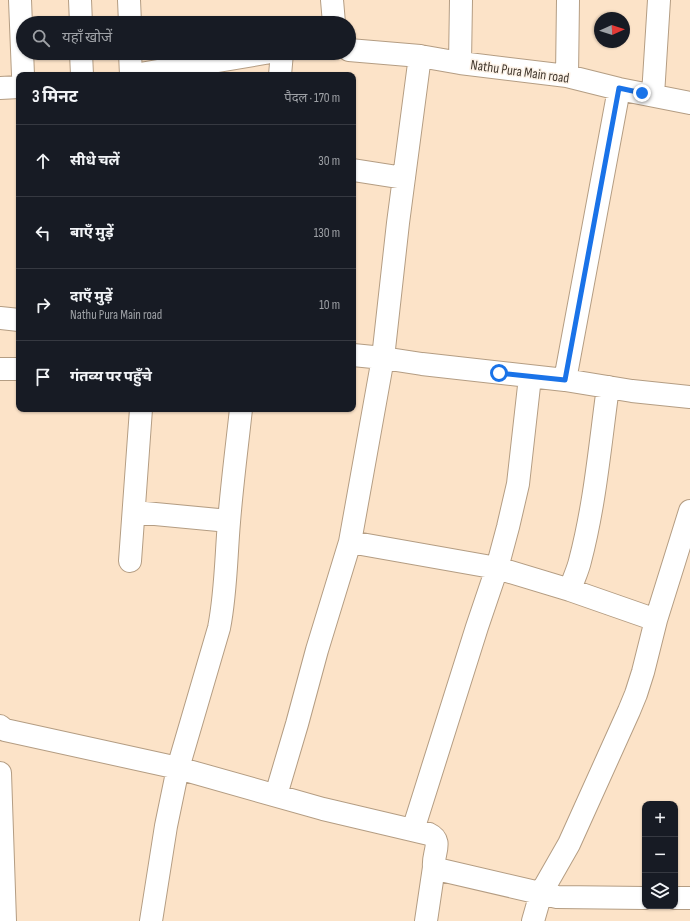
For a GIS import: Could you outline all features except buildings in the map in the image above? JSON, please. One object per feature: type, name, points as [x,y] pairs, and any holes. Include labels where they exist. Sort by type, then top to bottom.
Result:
[{"type":"street","points":[[20,0],[21,16]]},
{"type":"street","points":[[80,0],[81,16]]},
{"type":"street","points":[[129,0],[130,16]]},
{"type":"street","points":[[332,0],[333,16]]},
{"type":"street","points":[[460,63],[461,0]]},
{"type":"street","points":[[567,76],[568,0]]},
{"type":"street","points":[[653,95],[659,0]]},
{"type":"street","name":"Nathu Pura Main road","points":[[356,51],[420,56],[460,63],[567,76],[690,103]]},
{"type":"street","points":[[276,796],[317,650],[350,542],[383,358],[398,223],[420,56]]},
{"type":"street","points":[[22,60],[23,72]]},
{"type":"street","points":[[81,60],[82,72]]},
{"type":"street","points":[[130,60],[131,72]]},
{"type":"street","points":[[152,72],[223,60]]},
{"type":"street","points":[[280,72],[281,60]]},
{"type":"street","points":[[0,88],[16,87]]},
{"type":"street","points":[[565,380],[619,88]]},
{"type":"street","points":[[356,170],[404,178]]},
{"type":"street","points":[[0,318],[16,320]]},
{"type":"street","points":[[356,355],[565,380],[690,397]]},
{"type":"street","points":[[0,368],[16,369]]},
{"type":"street","points":[[413,830],[477,626],[497,568],[508,527],[518,484],[530,377]]},
{"type":"street","points":[[570,590],[580,562],[588,528],[608,387]]},
{"type":"street","points":[[130,561],[141,412]]},
{"type":"street","points":[[151,921],[166,826],[178,768],[219,628],[224,593],[229,521],[242,412]]},
{"type":"street","points":[[533,921],[542,892],[569,844],[636,694],[656,620],[690,511]]},
{"type":"street","points":[[134,512],[229,521]]},
{"type":"street","points":[[350,542],[497,568],[570,590],[656,620]]},
{"type":"street","points":[[0,726],[5,730],[178,768],[323,809],[429,834],[435,838],[437,845],[426,921]]},
{"type":"street","points":[[0,773],[5,921]]},
{"type":"street","points":[[434,867],[441,870],[556,896],[642,898]]},
{"type":"street","points":[[678,898],[690,898]]},
{"type":"route","points":[[499,373],[565,380],[619,88],[642,93]]}]
